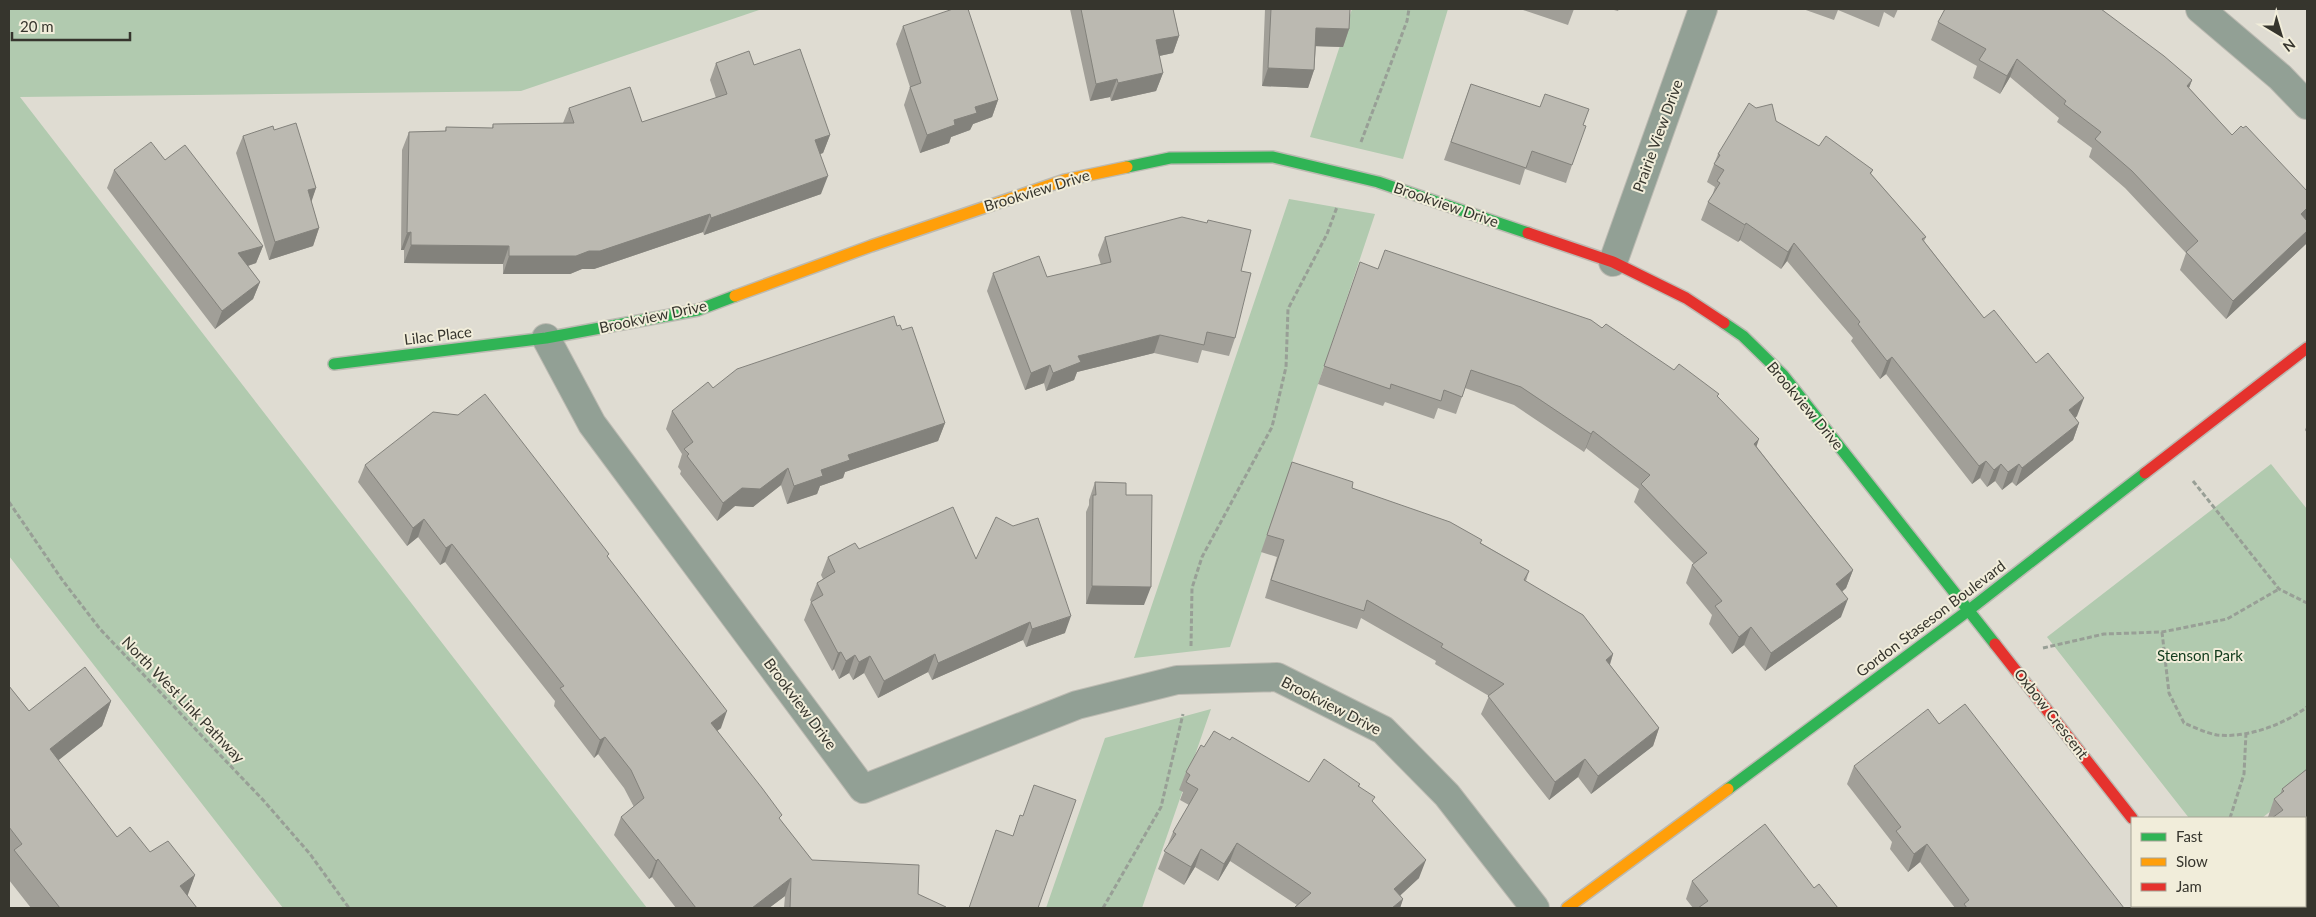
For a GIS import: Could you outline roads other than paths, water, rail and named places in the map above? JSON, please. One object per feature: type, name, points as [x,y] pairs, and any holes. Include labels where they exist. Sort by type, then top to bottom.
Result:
[{"type":"street","name":"Prairie View Drive","points":[[1613,262],[1703,9]]},
{"type":"street","points":[[2200,9],[2280,77],[2307,105]]},
{"type":"street","name":"Brookview Drive","points":[[1535,908],[1447,795],[1383,730],[1277,677],[1177,680],[1077,705],[863,789],[592,424],[546,338],[698,310],[871,246],[1065,180],[1161,160],[1273,158],[1378,182],[1613,262],[1686,298],[1743,336],[1790,383],[1969,610]]},
{"type":"street","name":"Lilac Place","points":[[334,364],[546,338]]},
{"type":"street","name":"Gordon Staseson Boulevard","points":[[1567,908],[1969,610],[2307,348]]},
{"type":"street","name":"Oxbow Crescent","points":[[1969,610],[2131,817]]},
{"type":"park label","name":"Stenson Park","points":[[2200,656]]}]
